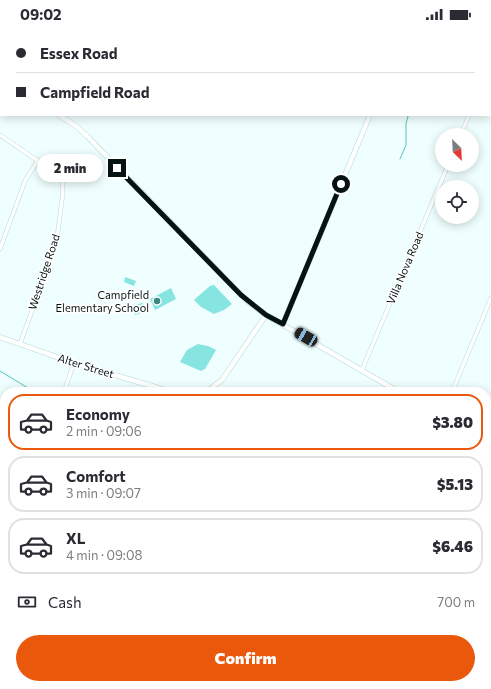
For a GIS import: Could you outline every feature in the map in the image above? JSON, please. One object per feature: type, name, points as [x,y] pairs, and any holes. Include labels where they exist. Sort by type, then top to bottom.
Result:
[{"type":"street","points":[[60,116],[87,136],[241,295],[266,315],[391,387]]},
{"type":"street","points":[[283,324],[370,116]]},
{"type":"street","points":[[464,128],[469,116]]},
{"type":"street","name":"Westridge Road","points":[[0,135],[54,172],[60,178],[63,185],[62,204],[53,250],[20,344]]},
{"type":"street","points":[[0,249],[25,181],[38,160]]},
{"type":"street","name":"Villa Nova Road","points":[[362,370],[445,172]]},
{"type":"street","points":[[454,387],[491,298]]},
{"type":"street","points":[[213,387],[222,380],[266,315]]},
{"type":"street","name":"Alter Street","points":[[0,337],[74,363],[155,387]]},
{"type":"street","points":[[66,387],[74,363]]},
{"type":"shaded area","points":[[125,277],[136,281],[134,286],[124,282]]},
{"type":"shaded area","points":[[214,285],[232,304],[224,310],[214,314],[201,307],[194,300],[210,286]]},
{"type":"shaded area","points":[[171,288],[176,299],[155,310],[150,299]]},
{"type":"shaded area","points":[[143,303],[145,312],[135,315],[133,305]]},
{"type":"shaded area","points":[[198,344],[208,346],[216,350],[205,369],[201,371],[180,362],[187,350]]},
{"type":"waterway","points":[[400,159],[406,145],[408,116]]},
{"type":"waterway","points":[[0,371],[26,387]]},
{"type":"place","name":"Campfield Elementary School","points":[[157,301]]},
{"type":"route","points":[[117,168],[247,301],[266,315],[283,324],[341,184]]}]
